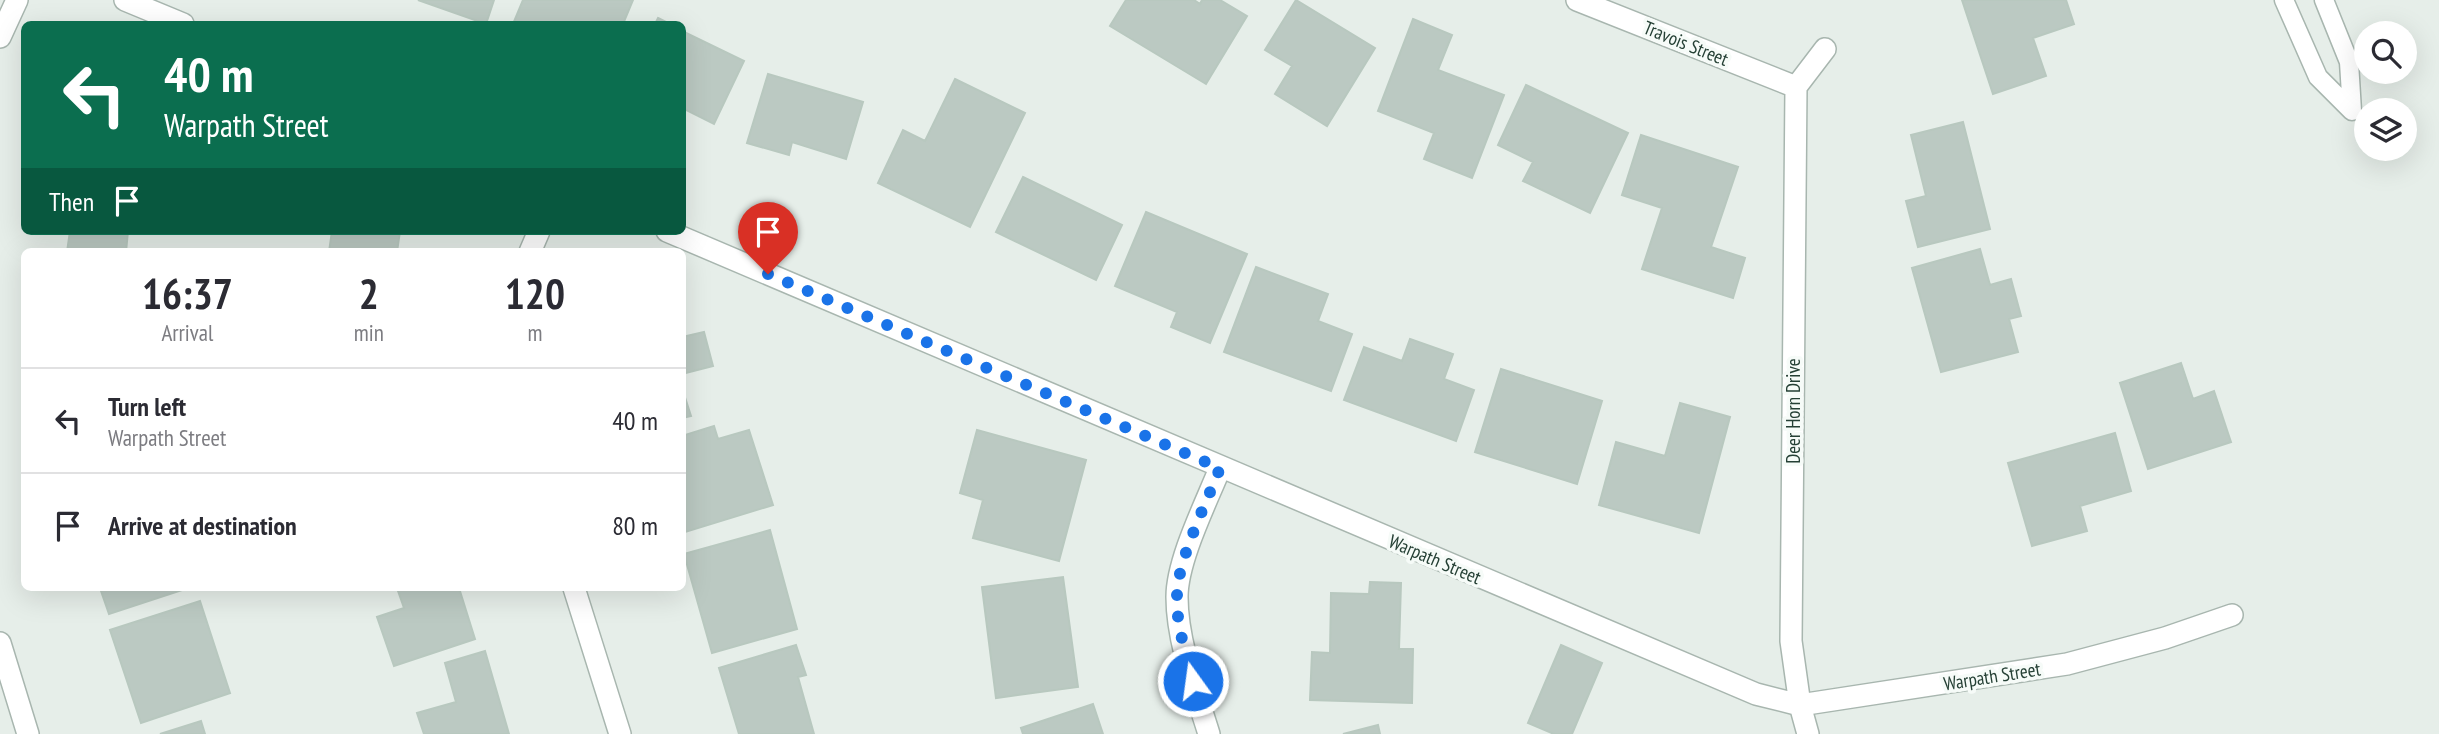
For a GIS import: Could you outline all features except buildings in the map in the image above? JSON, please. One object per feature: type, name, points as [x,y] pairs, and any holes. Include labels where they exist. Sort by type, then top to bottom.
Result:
[{"type":"street","points":[[0,37],[17,0]]},
{"type":"street","points":[[125,0],[176,21]]},
{"type":"street","name":"Travois Street","points":[[1577,0],[1796,87]]},
{"type":"street","points":[[1796,87],[1825,49]]},
{"type":"street","name":"Deer Horn Drive","points":[[1796,87],[1791,641],[1800,705],[1808,734]]},
{"type":"street","name":"Warpath Street","points":[[676,235],[1756,694],[1800,705],[2067,664],[2165,638],[2232,615]]},
{"type":"street","points":[[1209,734],[1182,637],[1177,596],[1181,566],[1220,468]]},
{"type":"street","points":[[575,591],[620,734]]},
{"type":"street","points":[[0,643],[28,734]]},
{"type":"lane","points":[[2284,0],[2318,77],[2352,111],[2349,62],[2324,0]]},
{"type":"route","points":[[768,274],[1220,468],[1181,566],[1177,596],[1182,637],[1193,681]]}]
